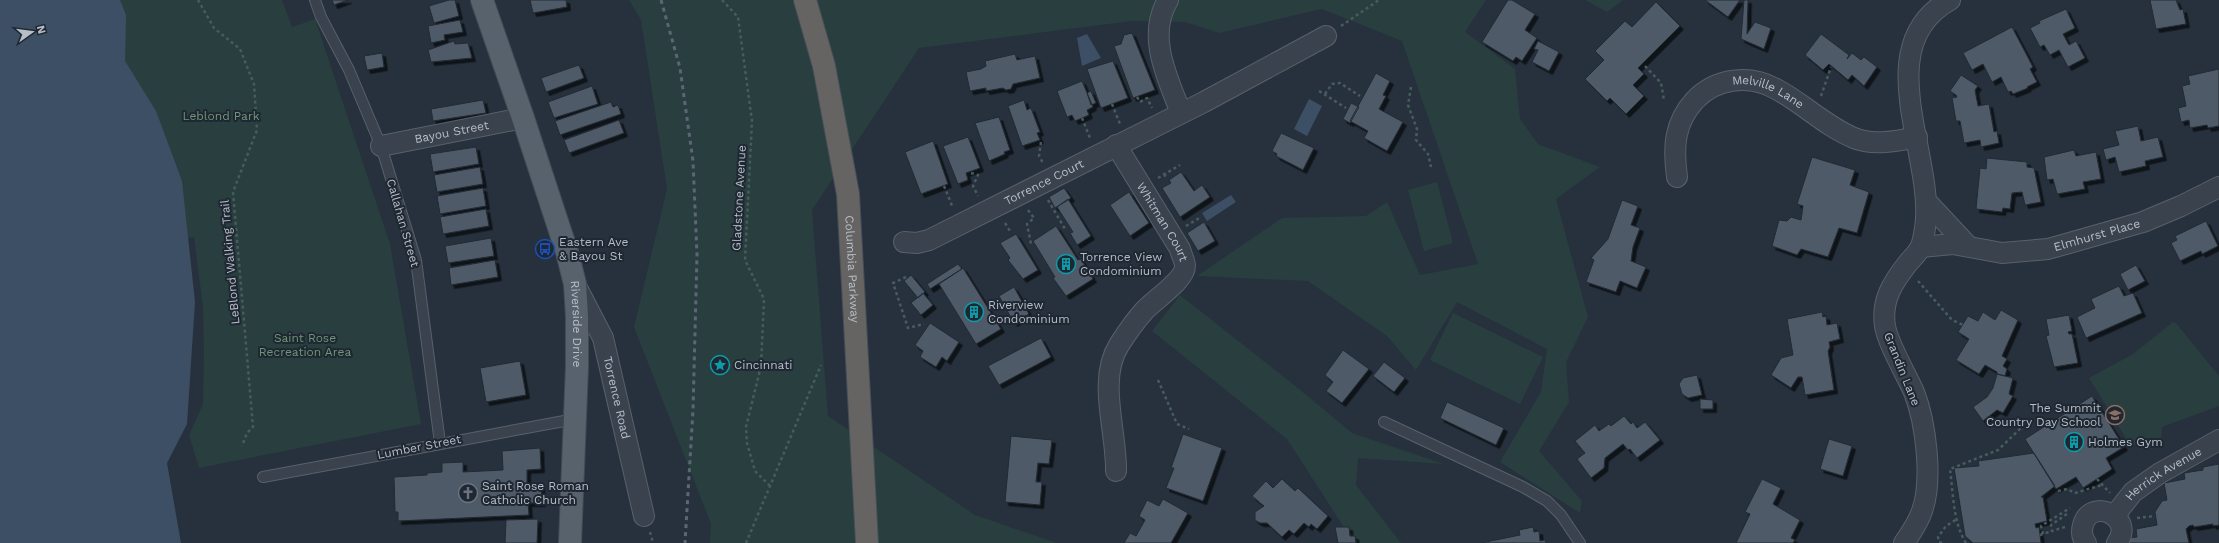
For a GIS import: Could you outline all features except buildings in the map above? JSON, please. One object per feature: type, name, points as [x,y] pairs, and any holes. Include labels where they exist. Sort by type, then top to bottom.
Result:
[{"type":"highway","name":"Columbia Parkway","points":[[805,0],[818,44],[837,127],[848,194],[867,543]]},
{"type":"highway","points":[[813,0],[818,44]]},
{"type":"main road","name":"Riverside Drive","points":[[482,0],[567,252],[575,284],[578,317],[570,543]]},
{"type":"street","points":[[1168,0],[1160,22],[1158,35],[1168,83],[1182,113]]},
{"type":"street","points":[[1921,247],[1925,227],[1926,201],[1917,136],[1908,89],[1908,63],[1920,30],[1931,15],[1950,0]]},
{"type":"street","name":"Torrence Court","points":[[904,242],[917,243],[929,240],[1182,113],[1326,36]]},
{"type":"street","name":"Melville Lane","points":[[1677,177],[1675,138],[1679,124],[1687,109],[1698,97],[1715,85],[1730,80],[1746,80],[1773,87],[1810,113],[1855,138],[1876,142],[1917,136]]},
{"type":"street","name":"Bayou Street","points":[[381,146],[523,118]]},
{"type":"street","name":"Whitman Court","points":[[1116,145],[1180,249],[1185,267],[1182,275],[1176,282],[1144,311],[1118,346],[1112,362],[1107,380],[1117,454],[1116,471]]},
{"type":"street","name":"Elmhurst Place","points":[[1921,247],[1953,244],[2002,253],[2048,248],[2143,222],[2181,206],[2219,187]]},
{"type":"street","points":[[1926,201],[1968,246]]},
{"type":"street","name":"Grandin Lane","points":[[1904,543],[1913,531],[1922,511],[1927,489],[1927,464],[1923,429],[1914,395],[1890,342],[1885,327],[1884,311],[1887,296],[1894,282],[1921,247]]},
{"type":"street","name":"Torrence Road","points":[[575,284],[603,338],[644,516]]},
{"type":"street","name":"Herrick Avenue","points":[[2114,516],[2133,492],[2160,473],[2219,440]]},
{"type":"street","points":[[2086,543],[2082,533],[2082,526],[2089,515],[2102,511],[2114,516],[2118,520],[2121,531],[2116,543]]},
{"type":"lane","name":"Callahan Street","points":[[315,0],[321,17],[349,70],[381,146],[416,260],[440,443]]},
{"type":"lane","name":"Lumber Street","points":[[263,477],[575,419]]},
{"type":"lane","points":[[1384,422],[1523,487],[1547,501],[1560,515],[1580,543]]},
{"type":"path","name":"LeBlond Walking Trail","points":[[198,0],[214,28],[240,49],[254,84],[257,130],[233,192],[253,427],[247,433],[242,446]]},
{"type":"path","name":"Gladstone Avenue","points":[[722,0],[738,17],[752,121],[745,260],[764,299],[761,366],[746,427],[747,443],[754,471],[770,486]]},
{"type":"path","points":[[1326,36],[1379,0]]},
{"type":"path","points":[[1645,66],[1661,83],[1664,100]]},
{"type":"path","points":[[1810,113],[1823,94],[1831,67]]},
{"type":"path","points":[[1325,94],[1332,84],[1340,84],[1360,96]]},
{"type":"path","points":[[1411,87],[1408,105],[1417,129],[1416,140],[1428,154],[1431,167]]},
{"type":"path","points":[[1319,91],[1346,108]]},
{"type":"path","points":[[1137,97],[1140,102],[1148,98],[1153,109]]},
{"type":"path","points":[[1112,104],[1120,125]]},
{"type":"path","points":[[1082,118],[1090,140]]},
{"type":"path","points":[[1040,142],[1039,156],[1044,164]]},
{"type":"path","points":[[1142,187],[1180,165]]},
{"type":"path","points":[[971,173],[978,175],[973,186],[979,198]]},
{"type":"path","points":[[1164,174],[1167,179]]},
{"type":"path","points":[[944,186],[954,210]]},
{"type":"path","points":[[1053,208],[1065,229]]},
{"type":"path","points":[[1002,218],[1010,231]]},
{"type":"path","points":[[1031,244],[1027,224],[1034,218]]},
{"type":"path","points":[[1906,266],[1952,320],[1963,325]]},
{"type":"path","points":[[906,277],[894,283],[908,328],[924,324]]},
{"type":"path","points":[[746,543],[821,364]]},
{"type":"path","points":[[1158,380],[1177,424],[1190,429]]},
{"type":"path","points":[[1965,543],[1957,519],[1950,469],[1998,450],[2021,428]]},
{"type":"path","points":[[2097,479],[2110,494]]},
{"type":"path","points":[[2058,491],[2067,490],[2075,493],[2102,485]]},
{"type":"path","points":[[2052,531],[2051,525],[2073,510],[2071,508],[2041,526],[2041,534],[2052,531],[2069,526]]},
{"type":"path","points":[[2136,518],[2156,516]]},
{"type":"path","points":[[1942,543],[1939,542],[1938,537],[1946,526],[1957,519]]},
{"type":"green space","points":[[87,0],[282,0],[292,27],[315,19],[390,244],[421,424],[199,468],[189,435],[203,404],[203,307],[194,237],[139,249]]},
{"type":"green space","points":[[629,0],[1486,0],[1465,32],[1515,69],[1520,119],[1538,144],[1600,167],[1556,199],[1588,317],[1566,362],[1569,402],[1539,451],[1582,501],[1580,513],[1500,462],[1541,392],[1547,349],[1457,302],[1416,370],[1387,336],[1308,281],[1197,276],[1282,218],[1366,216],[1387,202],[1420,275],[1478,264],[1402,41],[1322,9],[1219,33],[1185,22],[1132,21],[919,48],[812,210],[828,416],[975,515],[1057,543],[710,543],[711,524],[634,327],[667,189],[641,20]]},
{"type":"green space","points":[[1585,0],[1623,0],[1607,12]]},
{"type":"green space","points":[[1437,182],[1453,243],[1424,251],[1408,190]]},
{"type":"green space","points":[[1180,295],[1293,384],[1352,433],[1444,464],[1358,458],[1356,485],[1401,543],[1354,543],[1287,439],[1152,331]]},
{"type":"green space","points":[[1453,313],[1543,357],[1520,404],[1430,360]]},
{"type":"green space","points":[[2173,322],[2176,323],[2219,376],[2219,406],[2162,427],[2161,444],[2130,445],[2089,378],[2133,354]]},
{"type":"water","points":[[0,0],[120,0],[126,15],[125,61],[156,111],[182,181],[195,302],[187,424],[167,463],[181,543],[0,543]]},
{"type":"water","points":[[1087,34],[1101,58],[1082,66],[1077,38]]},
{"type":"water","points":[[1309,99],[1322,106],[1307,136],[1294,129]]},
{"type":"water","points":[[1231,195],[1236,202],[1207,221],[1202,213]]},
{"type":"railway","points":[[661,0],[680,68],[693,161],[697,255],[693,410],[685,543]]},
{"type":"place","name":"Eastern Ave & Bayou St","points":[[545,249]]},
{"type":"place","name":"Torrence View Condominium","points":[[1066,264]]},
{"type":"place","name":"Riverview Condominium","points":[[974,312]]},
{"type":"place","name":"Cincinnati","points":[[720,365]]},
{"type":"place","name":"The Summit Country Day School","points":[[2115,415]]},
{"type":"place","name":"Holmes Gym","points":[[2074,442]]},
{"type":"place","name":"Saint Rose Roman Catholic Church","points":[[468,493]]},
{"type":"park label","name":"Leblond Park","points":[[221,116]]},
{"type":"park label","name":"Saint Rose Recreation Area","points":[[305,345]]}]
